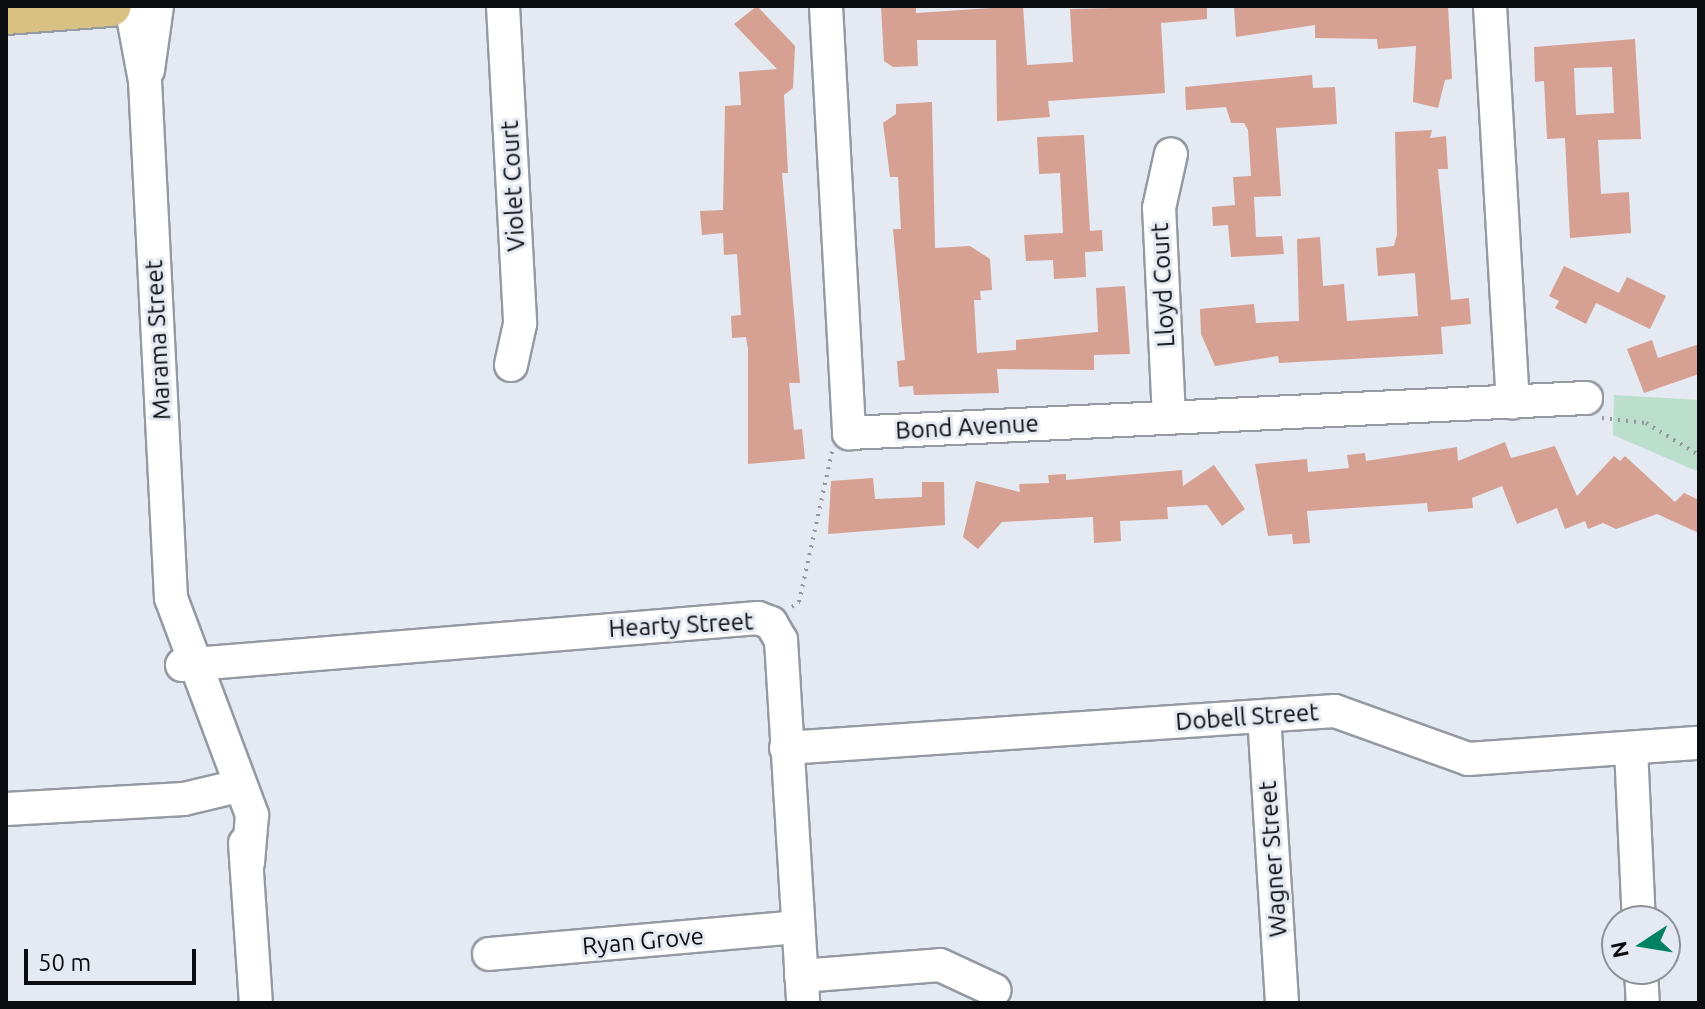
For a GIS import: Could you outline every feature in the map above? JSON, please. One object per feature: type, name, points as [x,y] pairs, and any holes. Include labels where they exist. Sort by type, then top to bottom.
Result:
[{"type":"main road","points":[[6,14],[111,6]]},
{"type":"street","name":"Marama Street","points":[[131,6],[145,81],[171,598],[193,662],[227,783],[242,822],[248,863],[256,1003]]},
{"type":"street","name":"Marama Street","points":[[145,81],[157,6]]},
{"type":"street","name":"Violet Court","points":[[503,6],[520,324],[511,365]]},
{"type":"street","points":[[826,6],[849,433]]},
{"type":"street","points":[[1490,6],[1513,402]]},
{"type":"street","name":"Lloyd Court","points":[[1169,418],[1159,208],[1171,154]]},
{"type":"street","name":"Bond Avenue","points":[[849,433],[1586,398]]},
{"type":"street","name":"Hearty Street","points":[[193,662],[256,654],[758,618],[771,623],[781,640],[802,989]]},
{"type":"street","name":"Dobell Street","points":[[786,748],[1335,711],[1468,759],[1699,743]]},
{"type":"street","name":"Wagner Street","points":[[1264,716],[1282,1003]]},
{"type":"street","points":[[1631,748],[1638,905]]},
{"type":"street","points":[[6,809],[156,798],[227,783]]},
{"type":"street","name":"Ryan Grove","points":[[489,954],[798,927]]},
{"type":"street","points":[[802,989],[940,965],[994,990]]},
{"type":"path","points":[[1586,398],[1600,418],[1646,423],[1699,455]]},
{"type":"path","points":[[771,623],[799,602],[827,458],[849,433]]},
{"type":"green space","points":[[1614,395],[1699,400],[1699,472],[1613,435]]},
{"type":"building","points":[[757,6],[795,46],[793,88],[784,95],[788,173],[782,173],[800,383],[789,383],[794,430],[802,429],[805,459],[748,464],[748,349],[746,337],[732,338],[731,316],[741,315],[737,254],[724,255],[723,233],[702,235],[700,211],[723,210],[725,106],[741,105],[739,72],[777,69],[734,24]]},
{"type":"building","points":[[881,6],[916,6],[916,13],[1023,6],[1027,65],[1073,62],[1070,9],[1207,6],[1207,19],[1161,23],[1165,93],[1048,101],[1050,117],[997,121],[996,40],[917,40],[918,66],[893,67],[884,61]]},
{"type":"building","points":[[1234,6],[1448,6],[1452,79],[1445,80],[1438,108],[1413,102],[1416,46],[1378,49],[1377,39],[1315,38],[1315,25],[1236,37]]},
{"type":"building","points":[[1635,39],[1641,139],[1598,140],[1601,194],[1629,192],[1631,233],[1570,238],[1565,138],[1547,139],[1544,81],[1535,82],[1534,47]],"holes":[[[1612,67],[1614,113],[1576,115],[1574,68]]]},
{"type":"building","points":[[1312,75],[1313,88],[1335,87],[1337,124],[1276,128],[1281,196],[1254,197],[1256,237],[1282,236],[1284,254],[1231,257],[1228,225],[1213,226],[1212,207],[1235,205],[1233,177],[1251,176],[1248,130],[1244,123],[1231,123],[1226,107],[1186,110],[1185,87]]},
{"type":"building","points":[[932,102],[935,248],[970,246],[990,259],[992,290],[980,291],[981,300],[974,300],[977,353],[1016,350],[1016,340],[1098,332],[1096,288],[1125,286],[1130,354],[1094,355],[1094,370],[997,369],[999,393],[914,395],[913,386],[899,387],[897,361],[905,360],[893,229],[901,229],[898,177],[890,177],[883,123],[896,114],[896,104]]},
{"type":"building","points":[[1432,130],[1430,138],[1446,136],[1448,169],[1438,169],[1451,300],[1469,298],[1471,324],[1441,327],[1443,354],[1279,363],[1278,356],[1215,366],[1201,334],[1200,309],[1254,304],[1256,323],[1299,321],[1297,239],[1320,237],[1323,286],[1344,284],[1347,321],[1418,316],[1415,273],[1378,276],[1376,248],[1394,246],[1397,234],[1395,132]]},
{"type":"building","points":[[1084,135],[1090,231],[1102,230],[1103,251],[1085,252],[1086,277],[1054,279],[1053,260],[1026,261],[1024,235],[1063,233],[1060,173],[1039,174],[1037,137]]},
{"type":"building","points":[[1564,266],[1619,293],[1627,277],[1666,296],[1650,329],[1596,303],[1586,324],[1555,308],[1559,301],[1549,296]]},
{"type":"building","points":[[1652,340],[1658,358],[1699,344],[1699,374],[1644,393],[1627,349]]},
{"type":"building","points":[[1505,442],[1511,458],[1555,446],[1577,496],[1614,456],[1620,461],[1625,456],[1675,502],[1684,493],[1699,500],[1699,533],[1657,514],[1616,529],[1603,523],[1588,529],[1585,521],[1565,529],[1557,508],[1517,524],[1502,486],[1472,498],[1473,508],[1428,512],[1427,503],[1307,511],[1310,543],[1293,544],[1292,534],[1268,536],[1255,464],[1307,459],[1308,472],[1349,468],[1347,455],[1365,453],[1366,461],[1457,447],[1458,461]]},
{"type":"building","points":[[1214,465],[1245,509],[1222,526],[1207,505],[1167,507],[1168,519],[1120,521],[1121,541],[1094,543],[1093,517],[1002,522],[978,549],[963,537],[976,481],[1020,492],[1019,484],[1049,483],[1048,475],[1066,474],[1066,480],[1182,470],[1183,486]]},
{"type":"building","points":[[873,478],[875,499],[922,497],[922,482],[944,482],[945,525],[828,534],[831,481]]}]
